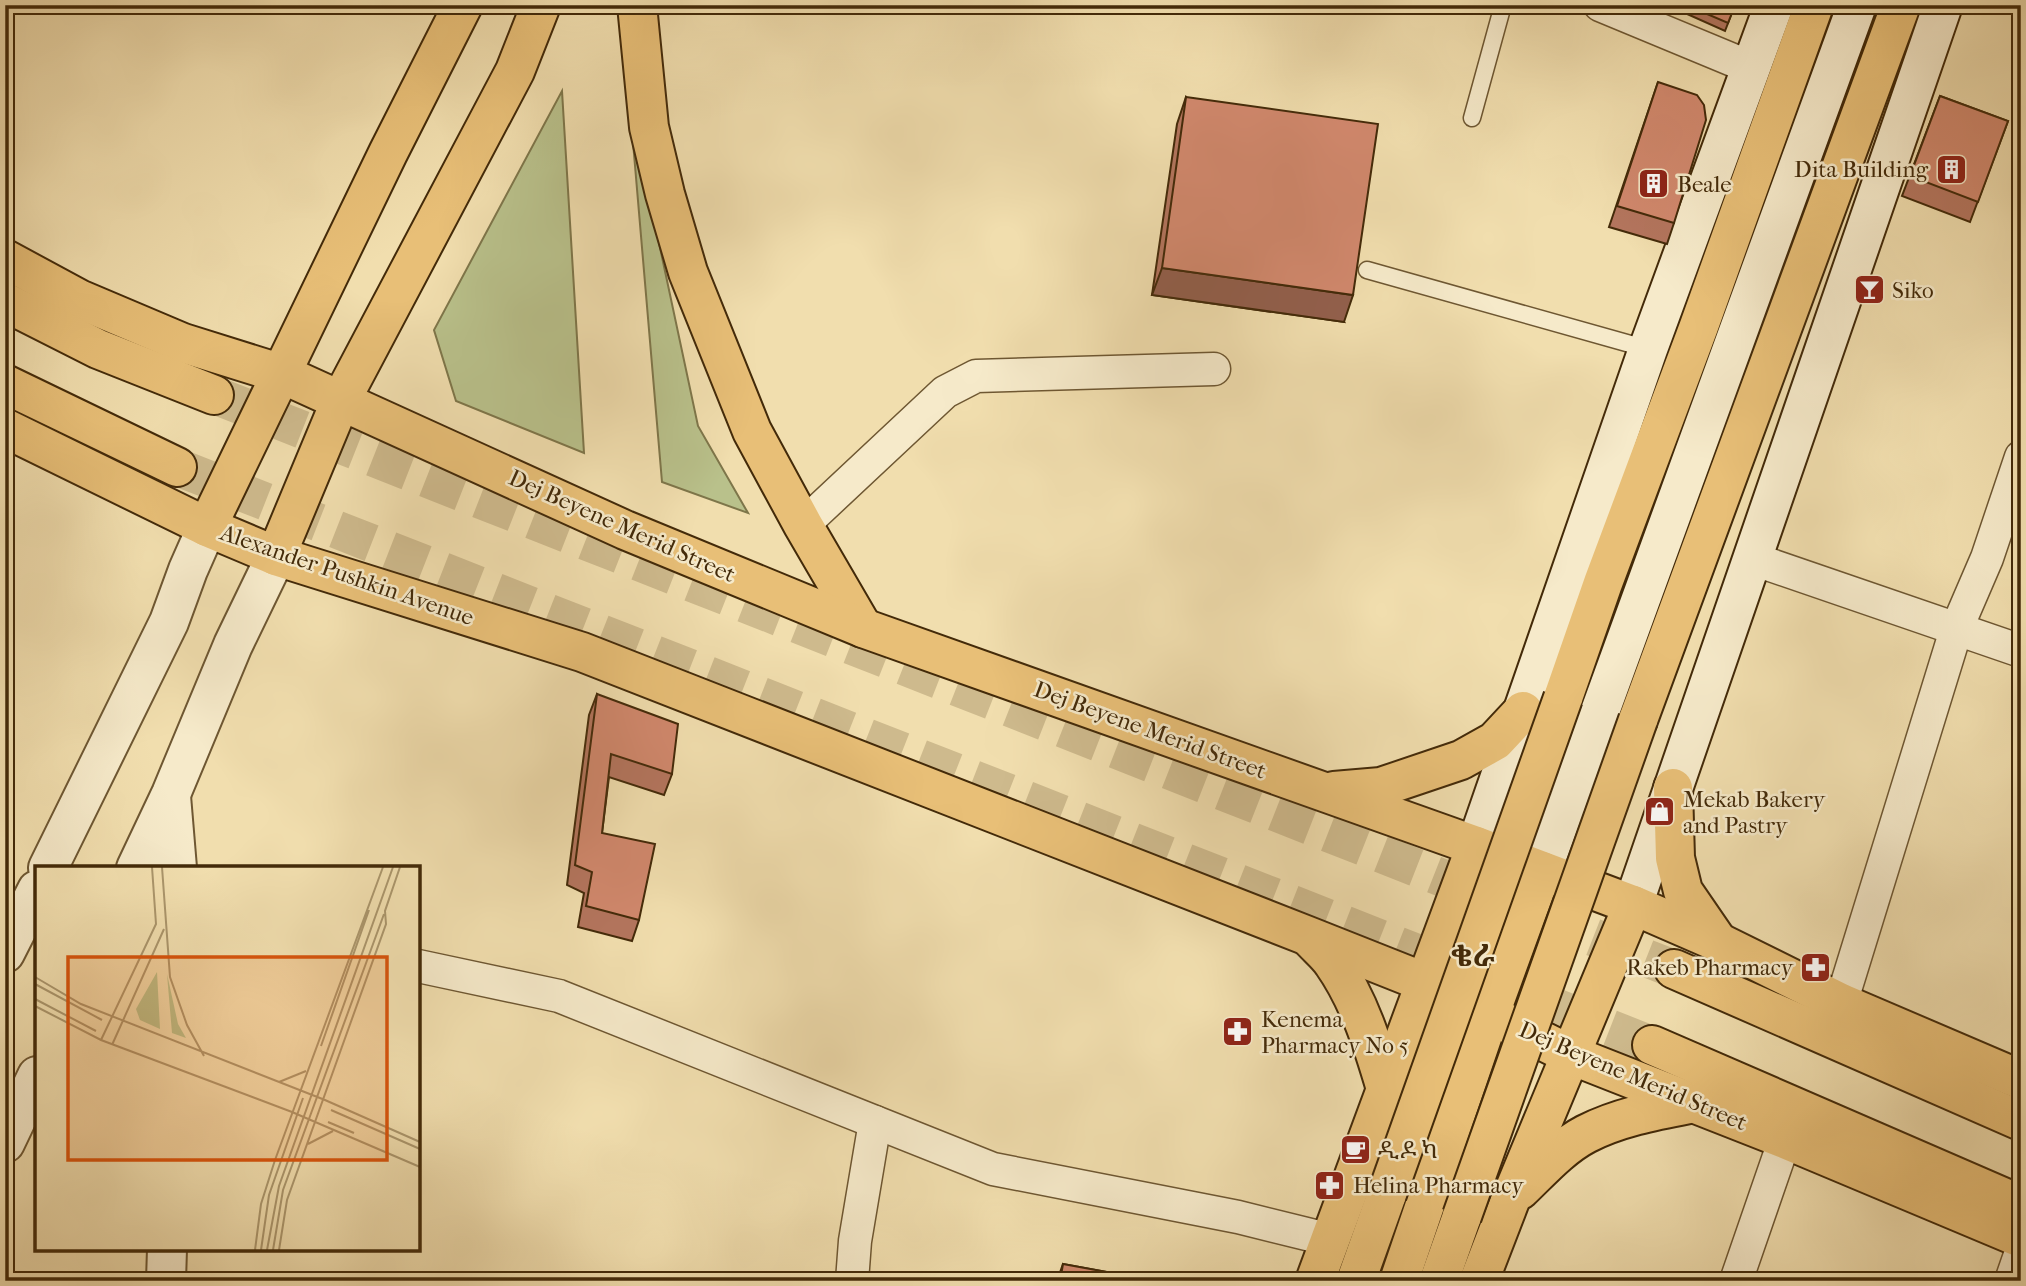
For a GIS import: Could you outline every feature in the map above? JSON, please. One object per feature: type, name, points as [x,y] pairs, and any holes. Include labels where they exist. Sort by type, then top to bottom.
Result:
[{"type":"main road","points":[[49,866],[169,622],[207,527],[388,153],[463,5]]},
{"type":"main road","points":[[137,866],[171,794],[233,645],[276,556],[341,400],[515,71],[541,5]]},
{"type":"main road","points":[[637,5],[649,127],[688,272],[752,431],[863,628]]},
{"type":"main road","points":[[1315,1281],[1476,846],[1648,349],[1774,5]]},
{"type":"main road","points":[[1356,1281],[1603,583],[1814,5]]},
{"type":"main road","points":[[1399,1281],[1490,1014],[1857,5]]},
{"type":"main road","points":[[1438,1281],[1638,720],[1901,5]]},
{"type":"main road","points":[[1479,1281],[1633,905],[1943,5]]},
{"type":"main road","points":[[5,259],[79,299],[183,343],[282,374]]},
{"type":"main road","points":[[5,302],[98,349],[214,395]]},
{"type":"main road","name":"Dej Beyene Merid Street","points":[[282,374],[625,530],[863,628],[1476,846],[1633,905],[1718,942],[1841,1003],[2021,1080]]},
{"type":"main road","points":[[5,384],[177,467]]},
{"type":"main road","name":"Alexander Pushkin Avenue","points":[[5,428],[207,527],[276,556],[582,652]]},
{"type":"main road","name":"Dej Beyene Merid Street","points":[[582,652],[1424,982],[1572,1055],[1785,1139],[2021,1238]]},
{"type":"main road","points":[[1323,792],[1381,787],[1461,760],[1495,741],[1523,711]]},
{"type":"main road","points":[[1673,788],[1675,858],[1684,891],[1718,942]]},
{"type":"main road","points":[[171,794],[177,866]]},
{"type":"main road","points":[[5,953],[35,894]]},
{"type":"main road","points":[[1308,936],[1332,961],[1346,985],[1371,1039],[1386,1088]]},
{"type":"main road","points":[[1674,969],[2021,1121]]},
{"type":"main road","points":[[1652,1045],[2021,1205]]},
{"type":"main road","points":[[5,1143],[35,1080]]},
{"type":"main road","points":[[1511,1198],[1558,1155],[1585,1135],[1654,1111],[1694,1103]]},
{"type":"main road","points":[[166,1281],[167,1251]]},
{"type":"street","points":[[1618,8],[1752,68]]},
{"type":"street","points":[[803,525],[945,392],[976,376],[1214,369]]},
{"type":"street","points":[[1841,1003],[1956,630],[1987,558],[2021,457]]},
{"type":"street","points":[[1753,559],[2021,651]]},
{"type":"street","points":[[420,966],[559,996],[993,1169],[1238,1217],[1331,1240]]},
{"type":"street","points":[[852,1281],[855,1241],[875,1122]]},
{"type":"street","points":[[1736,1281],[1785,1139]]},
{"type":"street","points":[[2011,1281],[2021,1252]]},
{"type":"lane","points":[[1472,118],[1503,5]]},
{"type":"lane","points":[[1367,270],[1648,349]]},
{"type":"green space","points":[[562,91],[584,453],[456,401],[434,330]]},
{"type":"green space","points":[[630,107],[698,426],[748,513],[662,482]]},
{"type":"building","points":[[1686,5],[1735,5],[1728,23]]},
{"type":"building","name":"Beale","points":[[1658,82],[1697,95],[1704,105],[1706,120],[1674,223],[1617,206]]},
{"type":"building","name":"Dita Building","points":[[1940,96],[2008,121],[1978,202],[1910,176]]},
{"type":"building","points":[[1186,97],[1378,124],[1353,295],[1162,268]]},
{"type":"building","points":[[597,694],[678,724],[672,774],[611,754],[602,833],[655,844],[639,920],[586,906],[592,872],[575,865]]},
{"type":"building","points":[[1063,1264],[1156,1281],[1060,1281]]},
{"type":"tunnel","points":[[214,395],[1674,969]]},
{"type":"tunnel","points":[[177,467],[1652,1045]]},
{"type":"place","name":"Dita Building","points":[[1951,169]]},
{"type":"place","name":"Beale","points":[[1654,184]]},
{"type":"place","name":"Siko","points":[[1869,290]]},
{"type":"place","name":"Mekab Bakery and Pastry","points":[[1660,812]]},
{"type":"place","name":"Rakeb Pharmacy","points":[[1816,967]]},
{"type":"place","name":"Kenema Pharmacy No 5","points":[[1238,1032]]},
{"type":"place","name":"ዲዶ ካ","points":[[1355,1150]]},
{"type":"place","name":"Helina Pharmacy","points":[[1330,1185]]},
{"type":"district","name":"ቄራ","points":[[1473,956]]}]
